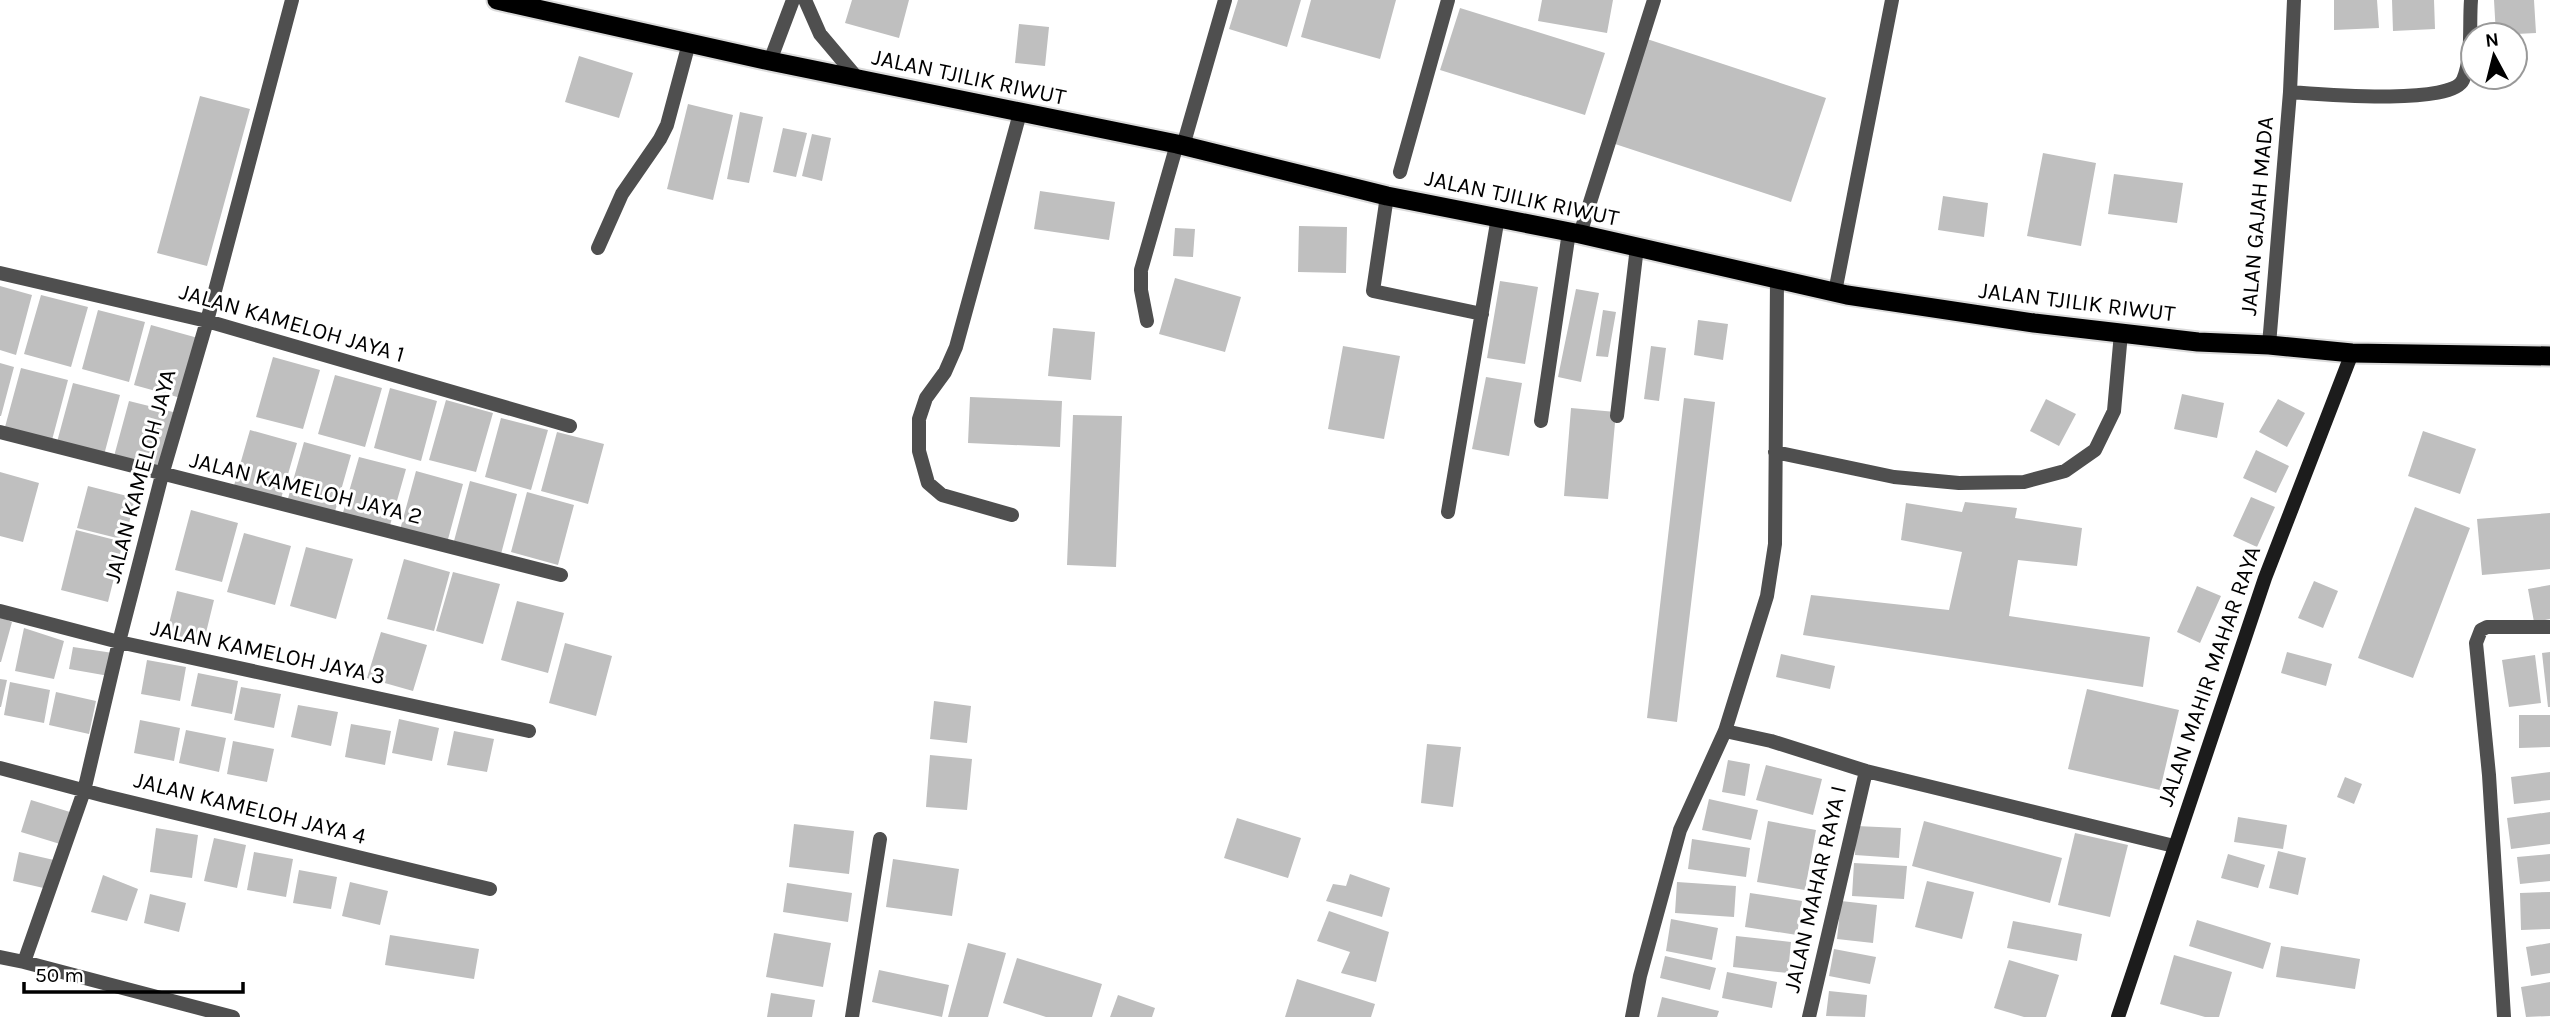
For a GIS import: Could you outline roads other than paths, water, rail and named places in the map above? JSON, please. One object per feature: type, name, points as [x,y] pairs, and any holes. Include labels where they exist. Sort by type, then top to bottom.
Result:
[{"type":"highway","name":"JALAN TJILIK RIWUT","points":[[497,0],[770,61],[1180,145],[1387,196],[1575,233],[1835,292],[2034,323],[2198,342],[2352,352],[2550,356]]},
{"type":"main road","name":"JALAN MAHIR MAHAR RAYA","points":[[2118,1017],[2265,578],[2352,352]]},
{"type":"street","name":"JALAN KAMELOH JAYA","points":[[24,962],[84,791],[118,642],[292,0]]},
{"type":"street","points":[[770,61],[793,0]]},
{"type":"street","points":[[805,0],[820,34],[858,79]]},
{"type":"street","points":[[1147,321],[1141,290],[1141,270],[1225,0]]},
{"type":"street","points":[[1400,172],[1448,0]]},
{"type":"street","points":[[1541,421],[1575,233],[1654,0]]},
{"type":"street","points":[[1835,292],[1892,0]]},
{"type":"street","name":"JALAN GAJAH MADA","points":[[2269,345],[2290,92],[2294,0]]},
{"type":"street","name":"JALAN GAJAH MADA","points":[[2290,92],[2356,97],[2408,96],[2456,88],[2463,81],[2468,57],[2470,0]]},
{"type":"street","points":[[598,248],[622,194],[667,125],[689,43]]},
{"type":"street","points":[[1012,515],[942,495],[928,482],[919,451],[919,419],[926,398],[945,372],[956,347],[1020,113]]},
{"type":"street","points":[[1387,196],[1373,291],[1482,314]]},
{"type":"street","points":[[1448,512],[1498,217]]},
{"type":"street","points":[[1617,416],[1637,247]]},
{"type":"street","name":"JALAN KAMELOH JAYA 1","points":[[0,273],[207,321],[570,426]]},
{"type":"street","points":[[1632,1017],[1640,976],[1680,830],[1725,731],[1772,575],[1775,544],[1777,278]]},
{"type":"street","points":[[1775,452],[1894,477],[1959,483],[2024,482],[2065,471],[2095,450],[2114,411],[2122,333]]},
{"type":"street","name":"JALAN KAMELOH JAYA 2","points":[[0,432],[561,575]]},
{"type":"street","name":"JALAN KAMELOH JAYA 3","points":[[0,611],[118,642],[528,731]]},
{"type":"street","points":[[2504,1017],[2489,775],[2476,643],[2481,630],[2487,627],[2550,627]]},
{"type":"street","points":[[1725,731],[1771,741],[1866,771],[2174,846]]},
{"type":"street","name":"JALAN KAMELOH JAYA 4","points":[[0,768],[84,791],[490,889]]},
{"type":"street","name":"JALAN MAHAR RAYA I","points":[[1809,1017],[1866,771]]},
{"type":"street","points":[[852,1017],[880,839]]},
{"type":"street","points":[[0,957],[233,1017]]}]
